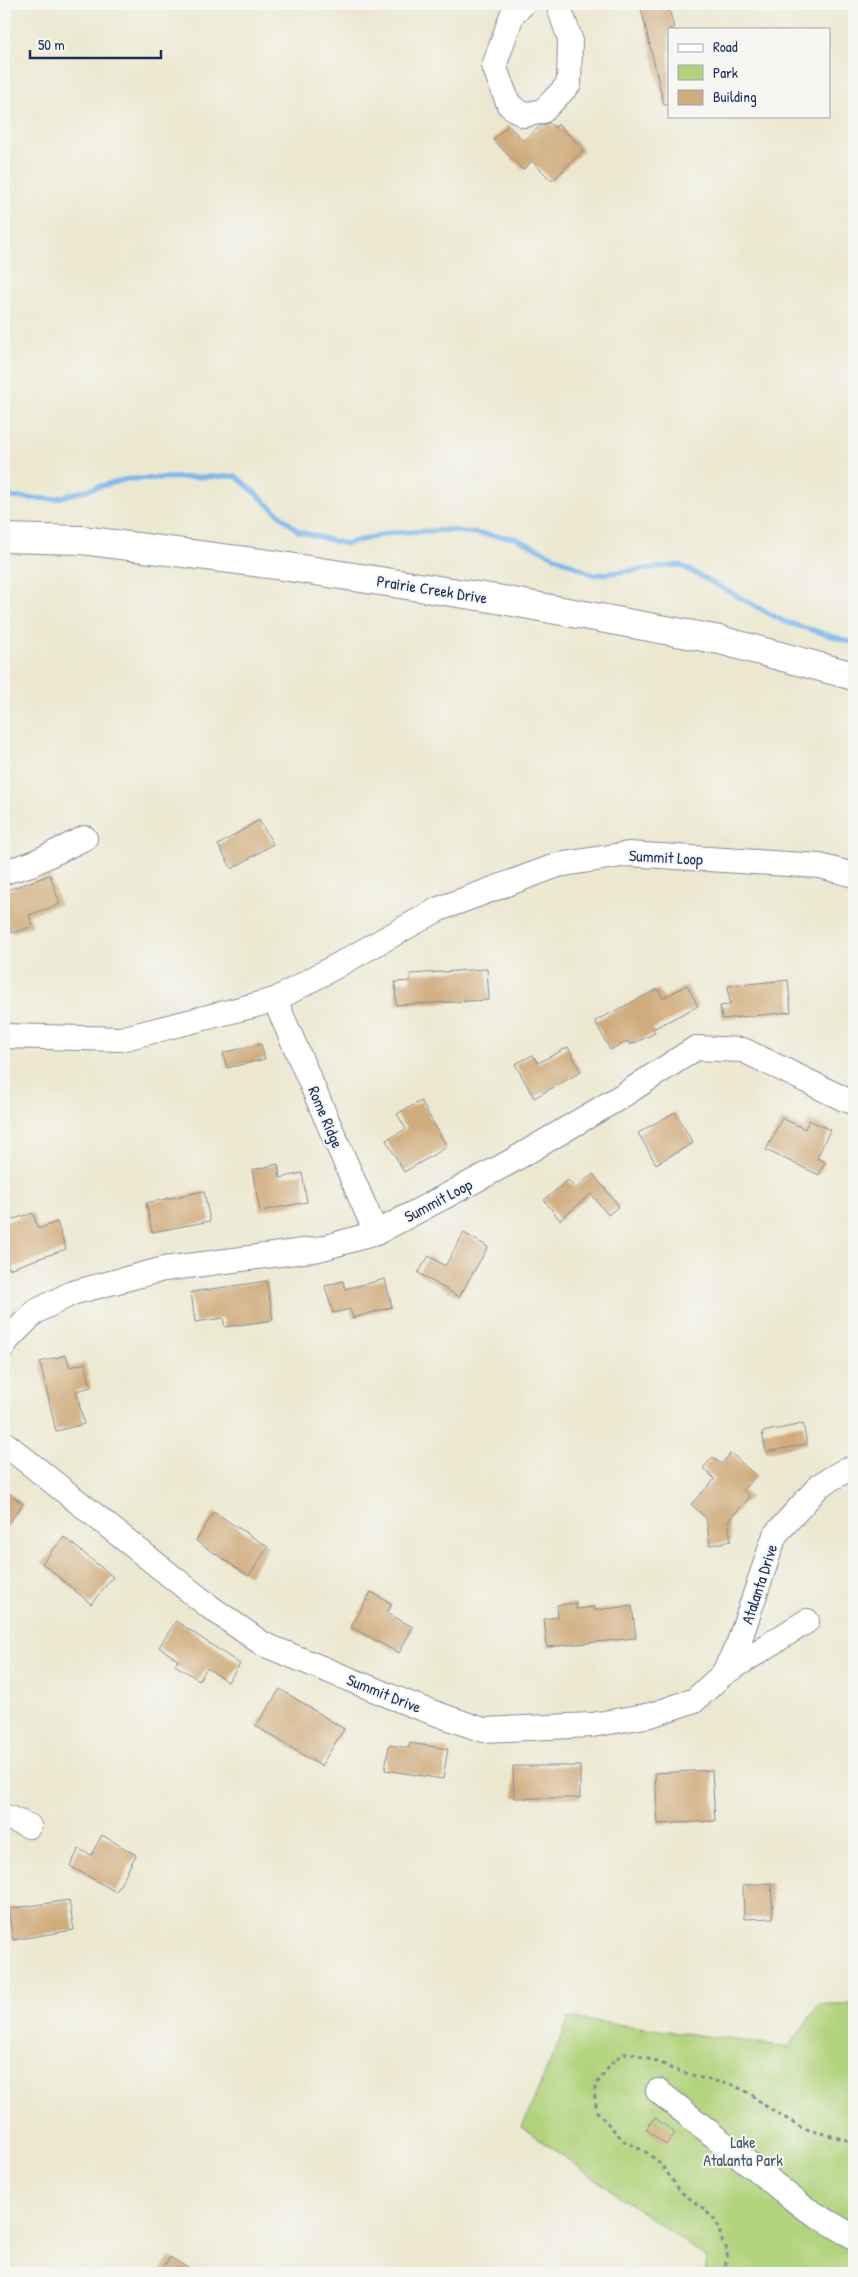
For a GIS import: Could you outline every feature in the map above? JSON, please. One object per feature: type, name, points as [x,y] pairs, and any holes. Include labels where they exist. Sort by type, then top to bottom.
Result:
[{"type":"main road","name":"Prairie Creek Drive","points":[[4,538],[82,540],[276,565],[497,599],[720,640],[854,676]]},
{"type":"street","points":[[524,4],[512,15],[494,66],[509,105],[524,115],[543,111],[569,84],[570,38],[558,4]]},
{"type":"street","points":[[4,872],[30,864],[85,838]]},
{"type":"street","name":"Summit Loop","points":[[4,1036],[121,1039],[275,1000],[439,909],[558,865],[628,854],[820,866],[854,875]]},
{"type":"street","name":"Rome Ridge","points":[[275,1000],[376,1233]]},
{"type":"street","name":"Summit Loop","points":[[4,1346],[35,1312],[72,1293],[164,1269],[319,1249],[376,1233],[510,1162],[616,1099],[696,1048],[743,1050],[854,1102]]},
{"type":"street","name":"Summit Drive","points":[[4,1443],[210,1608],[263,1644],[412,1706],[483,1730],[592,1725],[651,1716],[694,1700],[723,1674],[807,1621]]},
{"type":"street","name":"Atalanta Drive","points":[[723,1674],[738,1645],[775,1535],[820,1485],[846,1470],[854,1468]]},
{"type":"street","points":[[4,1816],[29,1826]]},
{"type":"street","points":[[658,2091],[803,2207],[854,2237]]},
{"type":"green space","name":"Lake Atalanta Park","points":[[819,2004],[854,2004],[854,2273],[705,2273],[707,2258],[522,2127],[569,2018],[789,2047]]},
{"type":"building","points":[[668,4],[674,28],[668,28],[668,104],[664,105],[641,8]]},
{"type":"building","points":[[549,123],[555,128],[558,124],[584,150],[552,181],[532,161],[523,170],[493,140],[508,125],[524,141],[540,126]]},
{"type":"building","points":[[259,820],[273,844],[232,869],[218,845]]},
{"type":"building","points":[[50,875],[60,904],[29,915],[33,926],[12,933],[4,911],[4,891]]},
{"type":"building","points":[[487,969],[489,1000],[396,1005],[395,982],[411,981],[410,974]]},
{"type":"building","points":[[788,980],[791,1012],[722,1019],[720,1006],[730,1005],[728,986]]},
{"type":"building","points":[[687,985],[698,1006],[653,1029],[655,1033],[630,1045],[628,1041],[610,1050],[595,1021],[658,989],[663,998]]},
{"type":"building","points":[[261,1044],[265,1059],[227,1068],[223,1053]]},
{"type":"building","points":[[568,1047],[581,1072],[534,1098],[515,1064],[533,1055],[538,1063]]},
{"type":"building","points":[[421,1101],[447,1147],[404,1172],[386,1140],[406,1129],[397,1114]]},
{"type":"building","points":[[675,1112],[693,1143],[656,1164],[638,1133]]},
{"type":"building","points":[[782,1118],[805,1129],[809,1120],[830,1130],[817,1158],[825,1162],[819,1175],[766,1150]]},
{"type":"building","points":[[278,1164],[280,1178],[302,1173],[307,1202],[260,1211],[252,1170]]},
{"type":"building","points":[[593,1174],[619,1206],[608,1215],[591,1194],[560,1220],[544,1200],[568,1180],[575,1189]]},
{"type":"building","points":[[204,1191],[210,1221],[152,1232],[146,1203]]},
{"type":"building","points":[[33,1213],[38,1229],[57,1222],[66,1249],[9,1269],[4,1254],[4,1222]]},
{"type":"building","points":[[464,1233],[488,1247],[459,1297],[418,1273],[429,1256],[445,1266]]},
{"type":"building","points":[[385,1279],[392,1307],[353,1318],[350,1309],[333,1313],[325,1286],[343,1281],[345,1289]]},
{"type":"building","points":[[267,1281],[273,1320],[225,1327],[223,1318],[195,1322],[191,1292]]},
{"type":"building","points":[[66,1355],[70,1367],[85,1363],[91,1387],[76,1391],[84,1424],[56,1431],[40,1362]]},
{"type":"building","points":[[803,1424],[807,1444],[766,1452],[762,1432]]},
{"type":"building","points":[[731,1453],[756,1476],[743,1490],[750,1497],[728,1521],[731,1541],[710,1545],[706,1518],[691,1504],[715,1479],[703,1468],[713,1457],[721,1464]]},
{"type":"building","points":[[4,1489],[23,1504],[4,1529]]},
{"type":"building","points":[[214,1512],[268,1547],[249,1576],[196,1541]]},
{"type":"building","points":[[64,1537],[113,1577],[91,1604],[42,1563]]},
{"type":"building","points":[[371,1592],[392,1604],[387,1613],[413,1627],[399,1653],[351,1627]]},
{"type":"building","points":[[576,1603],[576,1609],[594,1607],[595,1610],[632,1606],[636,1638],[547,1647],[544,1619],[558,1617],[557,1605]]},
{"type":"building","points":[[176,1621],[240,1664],[228,1682],[207,1668],[199,1680],[175,1665],[178,1660],[159,1647]]},
{"type":"building","points":[[280,1689],[344,1729],[321,1766],[256,1726]]},
{"type":"building","points":[[410,1743],[448,1749],[443,1779],[385,1770],[389,1745],[409,1748]]},
{"type":"building","points":[[513,1766],[580,1766],[580,1798],[514,1798]]},
{"type":"building","points":[[712,1770],[715,1821],[658,1824],[655,1773]]},
{"type":"building","points":[[102,1835],[136,1855],[116,1892],[70,1866],[79,1849],[91,1855]]},
{"type":"building","points":[[771,1883],[773,1918],[744,1919],[743,1885]]},
{"type":"building","points":[[69,1900],[74,1930],[13,1940],[8,1909]]},
{"type":"building","points":[[655,2118],[675,2133],[666,2145],[646,2129]]},
{"type":"building","points":[[170,2257],[196,2273],[159,2273]]},
{"type":"waterway","points":[[4,497],[54,499],[127,479],[236,476],[298,531],[345,544],[389,533],[449,530],[515,538],[594,575],[680,565],[783,621],[854,643]]}]
